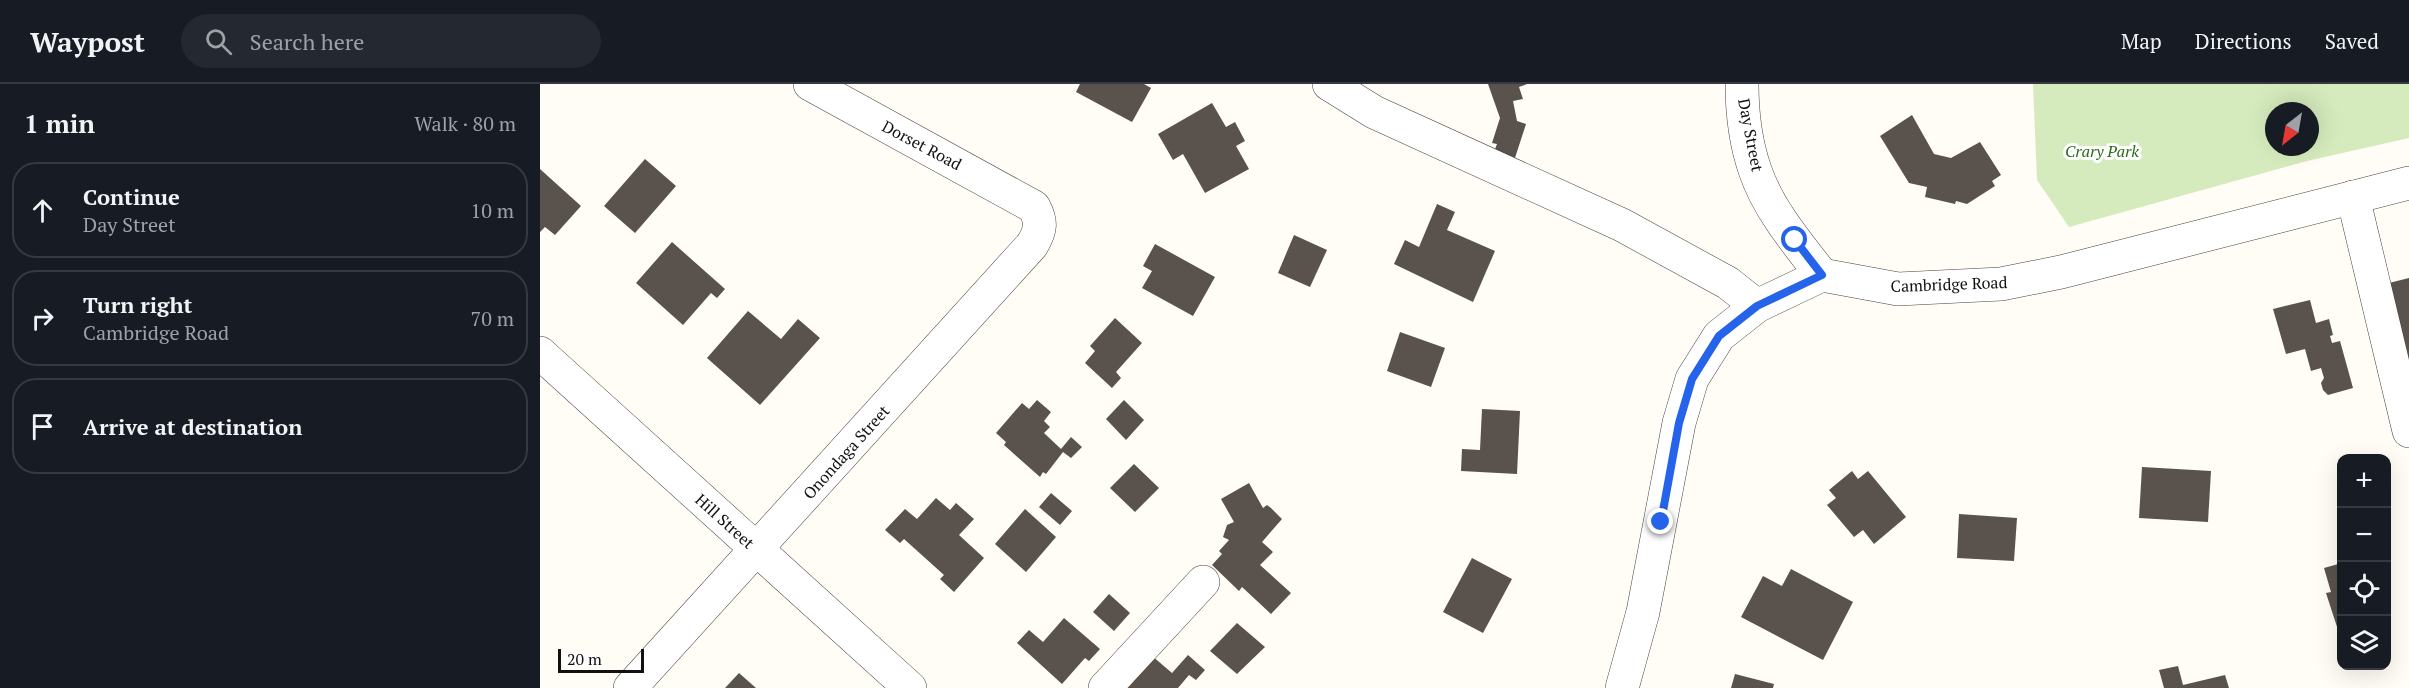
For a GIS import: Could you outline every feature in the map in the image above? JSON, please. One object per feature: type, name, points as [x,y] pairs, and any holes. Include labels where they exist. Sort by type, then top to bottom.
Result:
[{"type":"street","name":"Dorset Road","points":[[810,84],[1034,207]]},
{"type":"street","points":[[1329,84],[1374,112],[1622,225],[1728,283],[1757,306]]},
{"type":"street","name":"Day Street","points":[[1742,84],[1742,106],[1755,171],[1770,202],[1822,275]]},
{"type":"street","name":"Cambridge Road","points":[[1822,275],[1898,289],[2001,284],[2061,272],[2409,183]]},
{"type":"street","points":[[2353,197],[2409,431]]},
{"type":"street","name":"Onondaga Street","points":[[630,688],[1032,245],[1039,234],[1041,220],[1034,207]]},
{"type":"street","points":[[1622,688],[1643,612],[1679,423],[1692,379],[1719,336],[1757,306],[1822,275]]},
{"type":"street","name":"Hill Street","points":[[540,352],[910,688]]},
{"type":"street","points":[[1105,688],[1203,582]]},
{"type":"green space","name":"Crary Park","points":[[2033,84],[2409,84],[2409,138],[2307,161],[2069,227],[2037,180]]},
{"type":"building","points":[[1080,84],[1144,84],[1151,88],[1132,122],[1076,92]]},
{"type":"building","points":[[1488,84],[1527,84],[1519,87],[1523,99],[1513,101],[1517,121],[1526,124],[1513,164],[1492,157],[1497,144],[1492,143],[1500,118]]},
{"type":"building","points":[[1212,103],[1226,127],[1235,122],[1245,141],[1236,146],[1249,169],[1205,193],[1183,154],[1173,160],[1158,134]]},
{"type":"building","points":[[1912,115],[1934,154],[1951,158],[1980,142],[2001,175],[1992,181],[1995,186],[1967,204],[1956,201],[1955,204],[1925,197],[1927,187],[1909,183],[1880,136]]},
{"type":"building","points":[[645,159],[676,186],[635,233],[604,206]]},
{"type":"building","points":[[540,169],[581,206],[555,235],[545,227],[540,232]]},
{"type":"building","points":[[1437,204],[1455,212],[1447,230],[1495,251],[1473,302],[1394,264],[1405,240],[1419,247]]},
{"type":"building","points":[[1294,235],[1327,250],[1310,287],[1278,273]]},
{"type":"building","points":[[672,242],[725,289],[717,298],[711,293],[683,325],[636,283]]},
{"type":"building","points":[[1155,244],[1215,277],[1193,316],[1142,288],[1152,271],[1143,266]]},
{"type":"building","points":[[2409,278],[2409,363],[2389,283]]},
{"type":"building","points":[[2310,300],[2316,323],[2329,319],[2333,335],[2330,336],[2332,343],[2340,341],[2353,388],[2328,395],[2321,383],[2324,378],[2321,368],[2311,371],[2305,349],[2286,354],[2273,309]]},
{"type":"building","points":[[748,311],[781,339],[798,319],[820,338],[760,405],[707,358]]},
{"type":"building","points":[[1115,318],[1142,343],[1116,372],[1121,378],[1112,388],[1085,363],[1095,351],[1090,346]]},
{"type":"building","points":[[1400,332],[1445,348],[1431,387],[1387,371]]},
{"type":"building","points":[[1037,400],[1051,412],[1044,421],[1050,427],[1044,433],[1061,449],[1071,437],[1082,447],[1071,458],[1063,452],[1046,474],[1043,472],[1040,477],[1004,445],[1006,442],[996,433],[1022,403],[1029,409]]},
{"type":"building","points":[[1124,400],[1144,420],[1126,440],[1106,419]]},
{"type":"building","points":[[1482,409],[1520,411],[1517,474],[1461,471],[1462,449],[1480,450]]},
{"type":"building","points":[[1134,464],[1159,488],[1135,512],[1110,488]]},
{"type":"building","points":[[2142,467],[2211,471],[2208,522],[2139,518]]},
{"type":"building","points":[[1852,471],[1858,479],[1868,471],[1906,517],[1874,544],[1863,530],[1854,537],[1827,505],[1836,498],[1829,490]]},
{"type":"building","points":[[1249,483],[1263,508],[1267,505],[1282,519],[1262,542],[1273,552],[1260,565],[1291,593],[1271,614],[1242,587],[1239,591],[1212,565],[1222,554],[1219,551],[1229,540],[1223,537],[1227,525],[1234,522],[1221,499]]},
{"type":"building","points":[[1051,493],[1072,511],[1060,525],[1039,507]]},
{"type":"building","points":[[936,498],[950,510],[956,503],[974,519],[959,535],[984,558],[954,592],[940,579],[944,575],[904,539],[900,543],[885,530],[905,509],[917,519]]},
{"type":"building","points":[[1025,509],[1056,537],[1026,572],[995,544]]},
{"type":"building","points":[[1959,514],[2017,518],[2014,561],[1957,558]]},
{"type":"building","points":[[1472,558],[1512,579],[1483,633],[1443,612]]},
{"type":"building","points":[[2337,564],[2337,627],[2326,593],[2331,592],[2324,568]]},
{"type":"building","points":[[1791,569],[1853,602],[1823,660],[1741,617],[1763,576],[1782,586]]},
{"type":"building","points":[[1109,594],[1130,613],[1114,631],[1093,612]]},
{"type":"building","points":[[1064,618],[1100,649],[1089,661],[1085,658],[1062,684],[1017,643],[1029,630],[1043,642]]},
{"type":"building","points":[[1237,623],[1265,647],[1237,674],[1210,651]]},
{"type":"building","points":[[1151,655],[1172,673],[1188,655],[1205,670],[1196,680],[1189,675],[1178,688],[1122,688]]},
{"type":"building","points":[[2178,666],[2183,685],[2225,675],[2229,688],[2164,688],[2159,670]]},
{"type":"building","points":[[739,673],[756,688],[725,688]]},
{"type":"building","points":[[1735,674],[1774,684],[1773,688],[1731,688]]},
{"type":"route","points":[[1661,522],[1679,423],[1692,379],[1719,336],[1757,306],[1822,275],[1795,240]]}]
